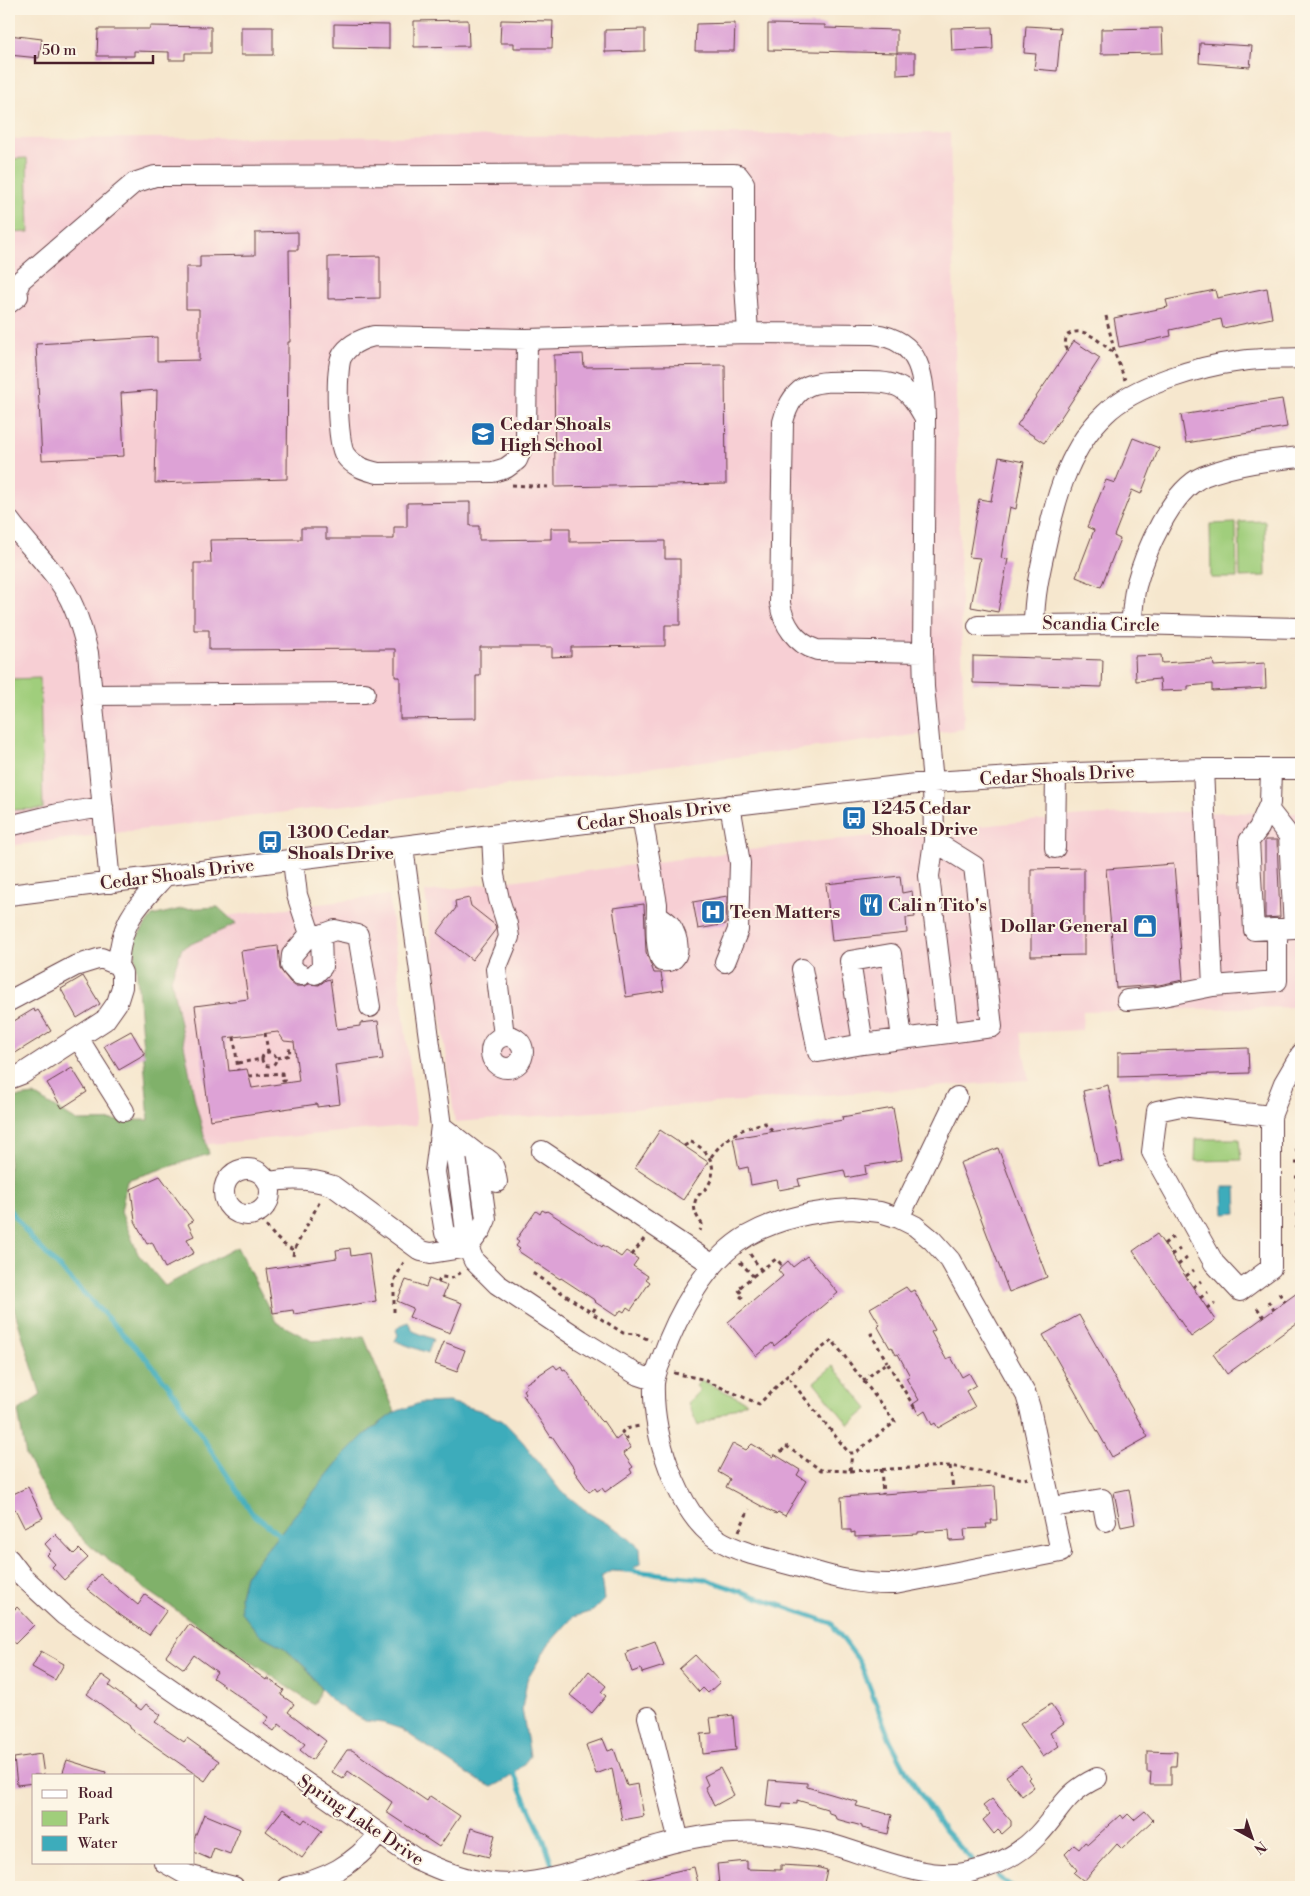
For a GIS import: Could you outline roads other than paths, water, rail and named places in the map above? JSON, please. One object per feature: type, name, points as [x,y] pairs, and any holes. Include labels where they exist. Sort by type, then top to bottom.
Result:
[{"type":"street","points":[[9,302],[18,296],[17,289],[21,280],[134,183],[165,174],[734,174],[738,175],[744,183],[744,268],[748,333]]},
{"type":"street","points":[[527,339],[526,440],[517,460],[506,468],[493,472],[378,473],[363,470],[344,454],[340,440],[338,368],[342,356],[352,345],[362,339],[374,336],[527,339],[748,333],[873,334],[886,336],[897,342],[909,351],[919,365],[924,382],[925,418],[923,652],[929,752],[933,782],[934,841],[929,876],[948,1033]]},
{"type":"street","name":"Scandia Circle","points":[[1301,358],[1240,361],[1180,374],[1131,395],[1104,414],[1082,442],[1060,488],[1054,506],[1034,600],[1034,625],[1131,624],[1301,628]]},
{"type":"street","points":[[923,652],[817,650],[807,647],[797,639],[788,627],[782,614],[780,603],[784,422],[786,409],[794,397],[815,382],[884,382],[899,387],[909,395],[925,418]]},
{"type":"street","points":[[1131,624],[1136,587],[1145,559],[1177,497],[1190,484],[1204,476],[1253,463],[1301,457]]},
{"type":"street","points":[[9,520],[61,584],[70,600],[88,653],[110,883]]},
{"type":"street","points":[[978,626],[1034,625]]},
{"type":"street","points":[[92,695],[365,693]]},
{"type":"street","points":[[1203,769],[1213,986]]},
{"type":"street","name":"Cedar Shoals Drive","points":[[9,895],[730,805],[933,782],[1056,774],[1203,769],[1301,769]]},
{"type":"street","points":[[1268,809],[1289,836],[1294,928],[1277,931],[1254,930],[1250,841],[1259,828],[1270,803],[1271,769]]},
{"type":"street","points":[[1054,848],[1056,774]]},
{"type":"street","points":[[725,962],[738,930],[740,863],[730,805]]},
{"type":"street","points":[[9,826],[58,814],[103,807]]},
{"type":"street","points":[[642,816],[657,904],[657,915]]},
{"type":"street","points":[[492,835],[494,875],[499,899],[508,924],[509,937],[496,969],[504,1036]]},
{"type":"street","points":[[802,969],[818,1052],[902,1038],[992,1028],[974,866],[934,841]]},
{"type":"street","points":[[403,847],[442,1126],[456,1156],[468,1247],[474,1261],[497,1284],[636,1374],[662,1376]]},
{"type":"street","points":[[293,860],[297,895],[315,935],[322,967],[309,974],[298,974],[291,966],[292,955],[315,935],[335,930],[358,936],[370,1008]]},
{"type":"street","points":[[9,1079],[22,1074],[105,1020],[117,1003],[122,987],[122,974],[118,965],[124,927],[140,904],[164,877]]},
{"type":"street","points":[[1127,1000],[1158,997],[1213,986],[1278,980],[1277,931]]},
{"type":"street","points":[[863,1044],[850,960],[890,954],[902,1038]]},
{"type":"street","points":[[9,1001],[74,966],[100,958],[118,965]]},
{"type":"street","points":[[78,1038],[124,1111]]},
{"type":"street","points":[[1271,1116],[1181,1106],[1157,1111],[1152,1152],[1214,1263],[1240,1291],[1271,1268],[1271,1116],[1284,1083],[1301,1054]]},
{"type":"street","points":[[899,1218],[957,1097]]},
{"type":"street","points":[[442,1126],[477,1154],[488,1158],[494,1166],[497,1182]]},
{"type":"street","points":[[542,1151],[713,1265]]},
{"type":"street","points":[[268,1182],[300,1179],[317,1180],[333,1186],[421,1251],[431,1253],[468,1247],[481,1230],[486,1219],[477,1154]]},
{"type":"street","points":[[247,1169],[255,1170],[263,1175],[268,1182],[270,1196],[265,1206],[257,1213],[245,1215],[232,1210],[225,1200],[224,1187],[227,1180],[234,1173],[247,1169]]},
{"type":"street","points":[[852,1209],[880,1212],[899,1218],[915,1226],[932,1240],[950,1260],[1026,1395],[1061,1552],[895,1584],[872,1585],[849,1582],[742,1550],[716,1538],[694,1516],[676,1486],[662,1449],[655,1410],[668,1340],[692,1295],[713,1265],[747,1236],[791,1217],[827,1210],[852,1209]]},
{"type":"street","points":[[1052,1507],[1102,1499],[1106,1521]]},
{"type":"street","name":"Spring Lake Drive","points":[[9,1559],[22,1576],[64,1615],[416,1859],[464,1878],[491,1883],[516,1883],[565,1875],[679,1841],[734,1832],[770,1833],[802,1837],[917,1870],[944,1874],[968,1873],[989,1867],[1024,1848],[1039,1834],[1074,1791],[1097,1778]]},
{"type":"street","points":[[648,1717],[679,1841]]},
{"type":"street","points":[[287,1887],[307,1883],[347,1865],[358,1857],[379,1834]]},
{"type":"street","points":[[168,1864],[187,1875],[234,1887]]},
{"type":"water","points":[[1223,1187],[1236,1187],[1237,1213],[1224,1214]]},
{"type":"water","points":[[408,1322],[413,1331],[433,1339],[428,1353],[395,1341],[398,1335],[396,1330],[399,1326]]},
{"type":"water","points":[[449,1402],[479,1410],[503,1421],[523,1442],[559,1489],[589,1513],[620,1531],[640,1548],[641,1563],[628,1572],[611,1571],[601,1577],[604,1600],[593,1611],[573,1617],[548,1645],[527,1680],[522,1709],[530,1756],[513,1774],[492,1787],[472,1777],[401,1729],[383,1723],[365,1721],[336,1704],[321,1689],[306,1668],[283,1647],[259,1634],[241,1612],[240,1596],[245,1576],[341,1458],[364,1435],[395,1412],[420,1403]]},
{"type":"waterway","points":[[9,1209],[32,1239],[146,1358],[171,1389],[252,1513],[284,1538]]},
{"type":"waterway","points":[[625,1570],[705,1579],[831,1623],[860,1662],[890,1740],[910,1778],[945,1831],[972,1860]]},
{"type":"waterway","points":[[512,1769],[544,1841],[552,1865]]},
{"type":"waterway","points":[[998,1877],[1013,1887]]},
{"type":"place","name":"Cedar Shoals High School","points":[[483,434]]},
{"type":"place","name":"1245 Cedar Shoals Drive","points":[[854,818]]},
{"type":"place","name":"1300 Cedar Shoals Drive","points":[[270,842]]},
{"type":"place","name":"Cali n Tito's","points":[[871,905]]},
{"type":"place","name":"Teen Matters","points":[[713,912]]},
{"type":"place","name":"Dollar General","points":[[1145,926]]}]
